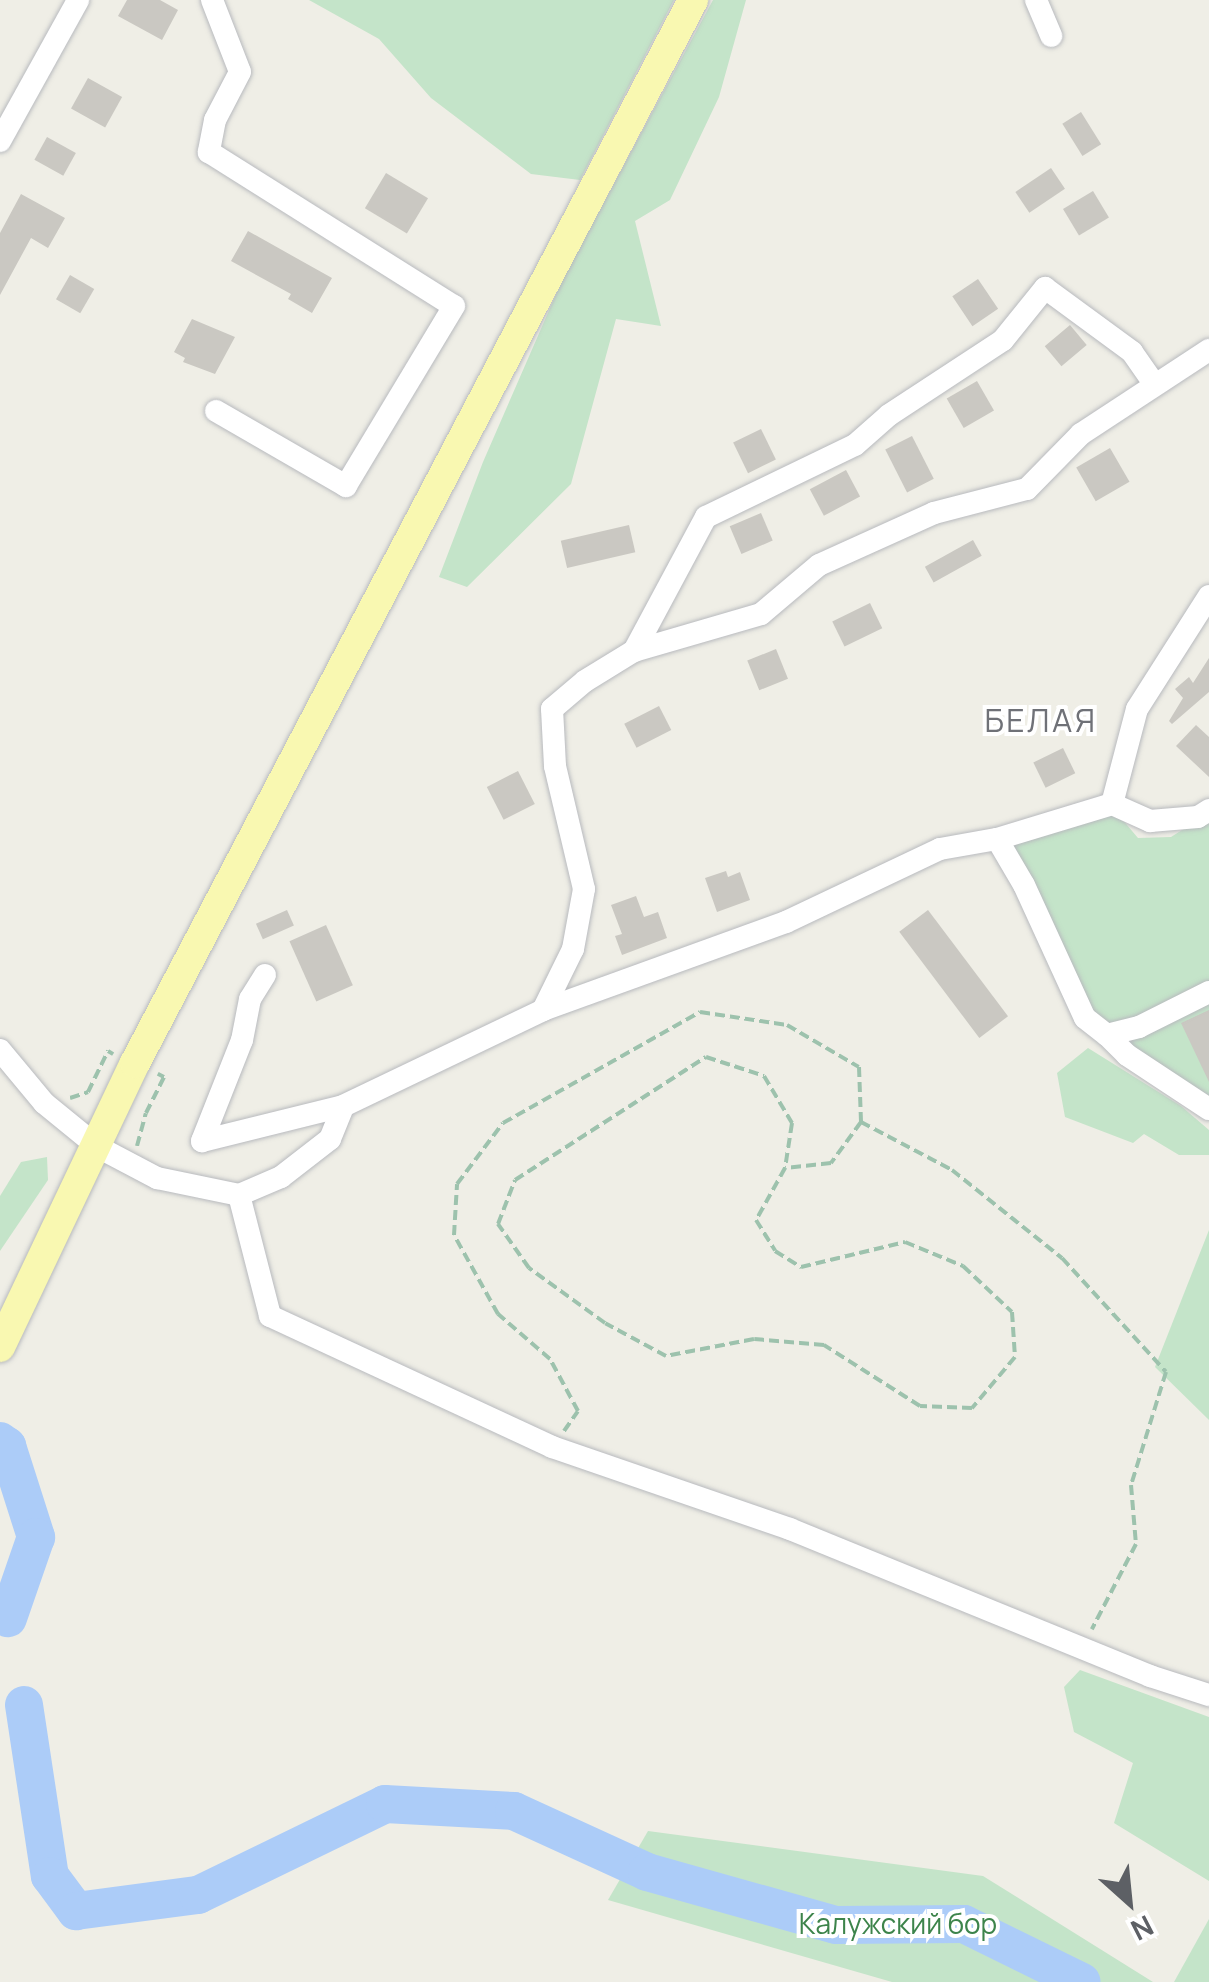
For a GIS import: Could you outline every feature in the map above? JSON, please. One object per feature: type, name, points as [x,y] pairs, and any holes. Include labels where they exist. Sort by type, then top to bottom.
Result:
[{"type":"main road","points":[[4,1340],[135,1062],[693,0]]},
{"type":"street","points":[[0,141],[78,0]]},
{"type":"street","points":[[212,0],[240,72],[215,120],[209,152],[454,306],[346,486],[216,411]]},
{"type":"street","points":[[1036,0],[1050,36]]},
{"type":"street","points":[[634,651],[706,517],[856,445],[889,415],[949,380],[1003,340],[1044,288],[1132,352],[1155,385]]},
{"type":"street","points":[[543,1010],[573,949],[584,888],[555,766],[552,709],[584,681],[634,651],[761,614],[819,565],[934,514],[1027,490],[1081,434],[1209,350]]},
{"type":"street","points":[[1112,804],[1137,709],[1209,596]]},
{"type":"street","points":[[265,975],[250,999],[242,1040],[202,1141],[342,1106],[543,1010],[786,922],[940,849],[997,839],[1112,804],[1150,821],[1198,817],[1209,810]]},
{"type":"street","points":[[997,839],[1024,885],[1084,1018],[1128,1055],[1209,1109]]},
{"type":"street","points":[[1107,1036],[1139,1027],[1209,992]]},
{"type":"street","points":[[0,1050],[44,1103],[98,1146],[157,1178],[239,1195],[281,1177],[330,1139],[342,1106]]},
{"type":"street","points":[[239,1195],[270,1316],[552,1447],[790,1529],[1209,1696]]},
{"type":"path","points":[[552,1447],[578,1411],[550,1360],[498,1314],[454,1234],[457,1184],[503,1123],[700,1012],[788,1025],[858,1067],[861,1122],[831,1163],[785,1168]]},
{"type":"path","points":[[706,1056],[764,1076],[792,1124],[785,1168],[756,1220],[775,1251],[802,1267],[904,1242],[963,1266],[1012,1312],[1015,1357],[972,1408],[920,1406],[824,1345],[754,1338],[666,1356],[605,1323],[529,1268],[498,1224],[514,1180],[706,1056]]},
{"type":"path","points":[[861,1122],[952,1170],[1062,1258],[1166,1372],[1131,1485],[1136,1544],[1082,1648]]},
{"type":"green space","points":[[309,0],[674,0],[580,180],[531,174],[431,98],[379,39]]},
{"type":"green space","points":[[713,0],[746,0],[719,97],[670,200],[635,221],[661,326],[616,319],[571,484],[467,587],[439,577],[483,462],[564,276]]},
{"type":"green space","points":[[1116,812],[1138,838],[1171,837],[1209,813],[1209,1111],[1103,1046],[1010,845]]},
{"type":"green space","points":[[1088,1048],[1181,1106],[1209,1130],[1209,1155],[1179,1155],[1144,1134],[1133,1143],[1065,1117],[1057,1073]]},
{"type":"green space","points":[[47,1157],[48,1180],[0,1251],[0,1196],[21,1162]]},
{"type":"green space","points":[[1209,1230],[1209,1420],[1155,1367]]},
{"type":"green space","points":[[1080,1670],[1209,1717],[1209,1881],[1114,1823],[1133,1763],[1074,1732],[1064,1687]]},
{"type":"green space","name":"Калужский бор","points":[[648,1831],[983,1876],[1153,1982],[892,1982],[608,1900]]},
{"type":"green space","points":[[1209,1919],[1209,1982],[1174,1982]]},
{"type":"building","points":[[127,0],[160,0],[178,10],[162,40],[118,16]]},
{"type":"building","points":[[88,78],[122,97],[105,128],[71,109]]},
{"type":"building","points":[[1081,112],[1101,144],[1082,156],[1062,124]]},
{"type":"building","points":[[47,137],[76,153],[63,176],[34,160]]},
{"type":"building","points":[[1051,168],[1065,189],[1029,213],[1015,192]]},
{"type":"building","points":[[386,173],[428,198],[407,233],[365,208]]},
{"type":"building","points":[[1093,191],[1109,218],[1079,236],[1063,209]]},
{"type":"building","points":[[21,194],[65,218],[48,248],[31,238],[0,295],[0,233]]},
{"type":"building","points":[[248,231],[332,278],[312,313],[288,299],[291,294],[231,261]]},
{"type":"building","points":[[70,275],[94,289],[80,313],[56,299]]},
{"type":"building","points":[[978,279],[998,309],[972,326],[952,296]]},
{"type":"building","points":[[192,319],[235,337],[215,374],[183,362],[185,358],[174,352]]},
{"type":"building","points":[[1070,325],[1087,345],[1061,366],[1045,346]]},
{"type":"building","points":[[977,381],[994,410],[964,428],[947,399]]},
{"type":"building","points":[[761,429],[776,460],[748,473],[733,443]]},
{"type":"building","points":[[912,436],[934,479],[907,492],[885,450]]},
{"type":"building","points":[[1110,448],[1130,482],[1096,501],[1076,468]]},
{"type":"building","points":[[846,470],[860,496],[824,516],[810,489]]},
{"type":"building","points":[[761,513],[773,541],[741,554],[730,526]]},
{"type":"building","points":[[629,525],[635,552],[567,568],[561,541]]},
{"type":"building","points":[[973,540],[982,556],[934,582],[925,567]]},
{"type":"building","points":[[870,603],[882,628],[845,647],[832,621]]},
{"type":"building","points":[[776,649],[788,679],[759,690],[747,661]]},
{"type":"building","points":[[1209,658],[1209,692],[1172,724],[1169,721],[1183,698],[1175,689],[1189,677],[1193,683]]},
{"type":"building","points":[[659,706],[671,730],[637,748],[624,724]]},
{"type":"building","points":[[1196,725],[1209,737],[1209,777],[1176,746]]},
{"type":"building","points":[[1063,748],[1075,773],[1046,788],[1033,762]]},
{"type":"building","points":[[518,771],[535,804],[504,820],[487,787]]},
{"type":"building","points":[[726,871],[728,877],[740,872],[750,900],[717,912],[705,878]]},
{"type":"building","points":[[636,896],[644,917],[658,912],[667,938],[622,955],[615,936],[622,934],[611,905]]},
{"type":"building","points":[[287,910],[294,926],[263,939],[256,924]]},
{"type":"building","points":[[928,910],[1008,1016],[979,1038],[899,932]]},
{"type":"building","points":[[326,925],[353,985],[316,1002],[289,941]]},
{"type":"building","points":[[1209,1010],[1209,1082],[1181,1023]]},
{"type":"waterway","points":[[0,1441],[7,1446],[36,1537],[8,1618]]},
{"type":"waterway","points":[[24,1705],[50,1876],[76,1911],[198,1895],[385,1804],[514,1811],[647,1872],[836,1925],[964,1924],[1082,1982]]},
{"type":"district","name":"БЕЛАЯ","points":[[1041,720]]}]
